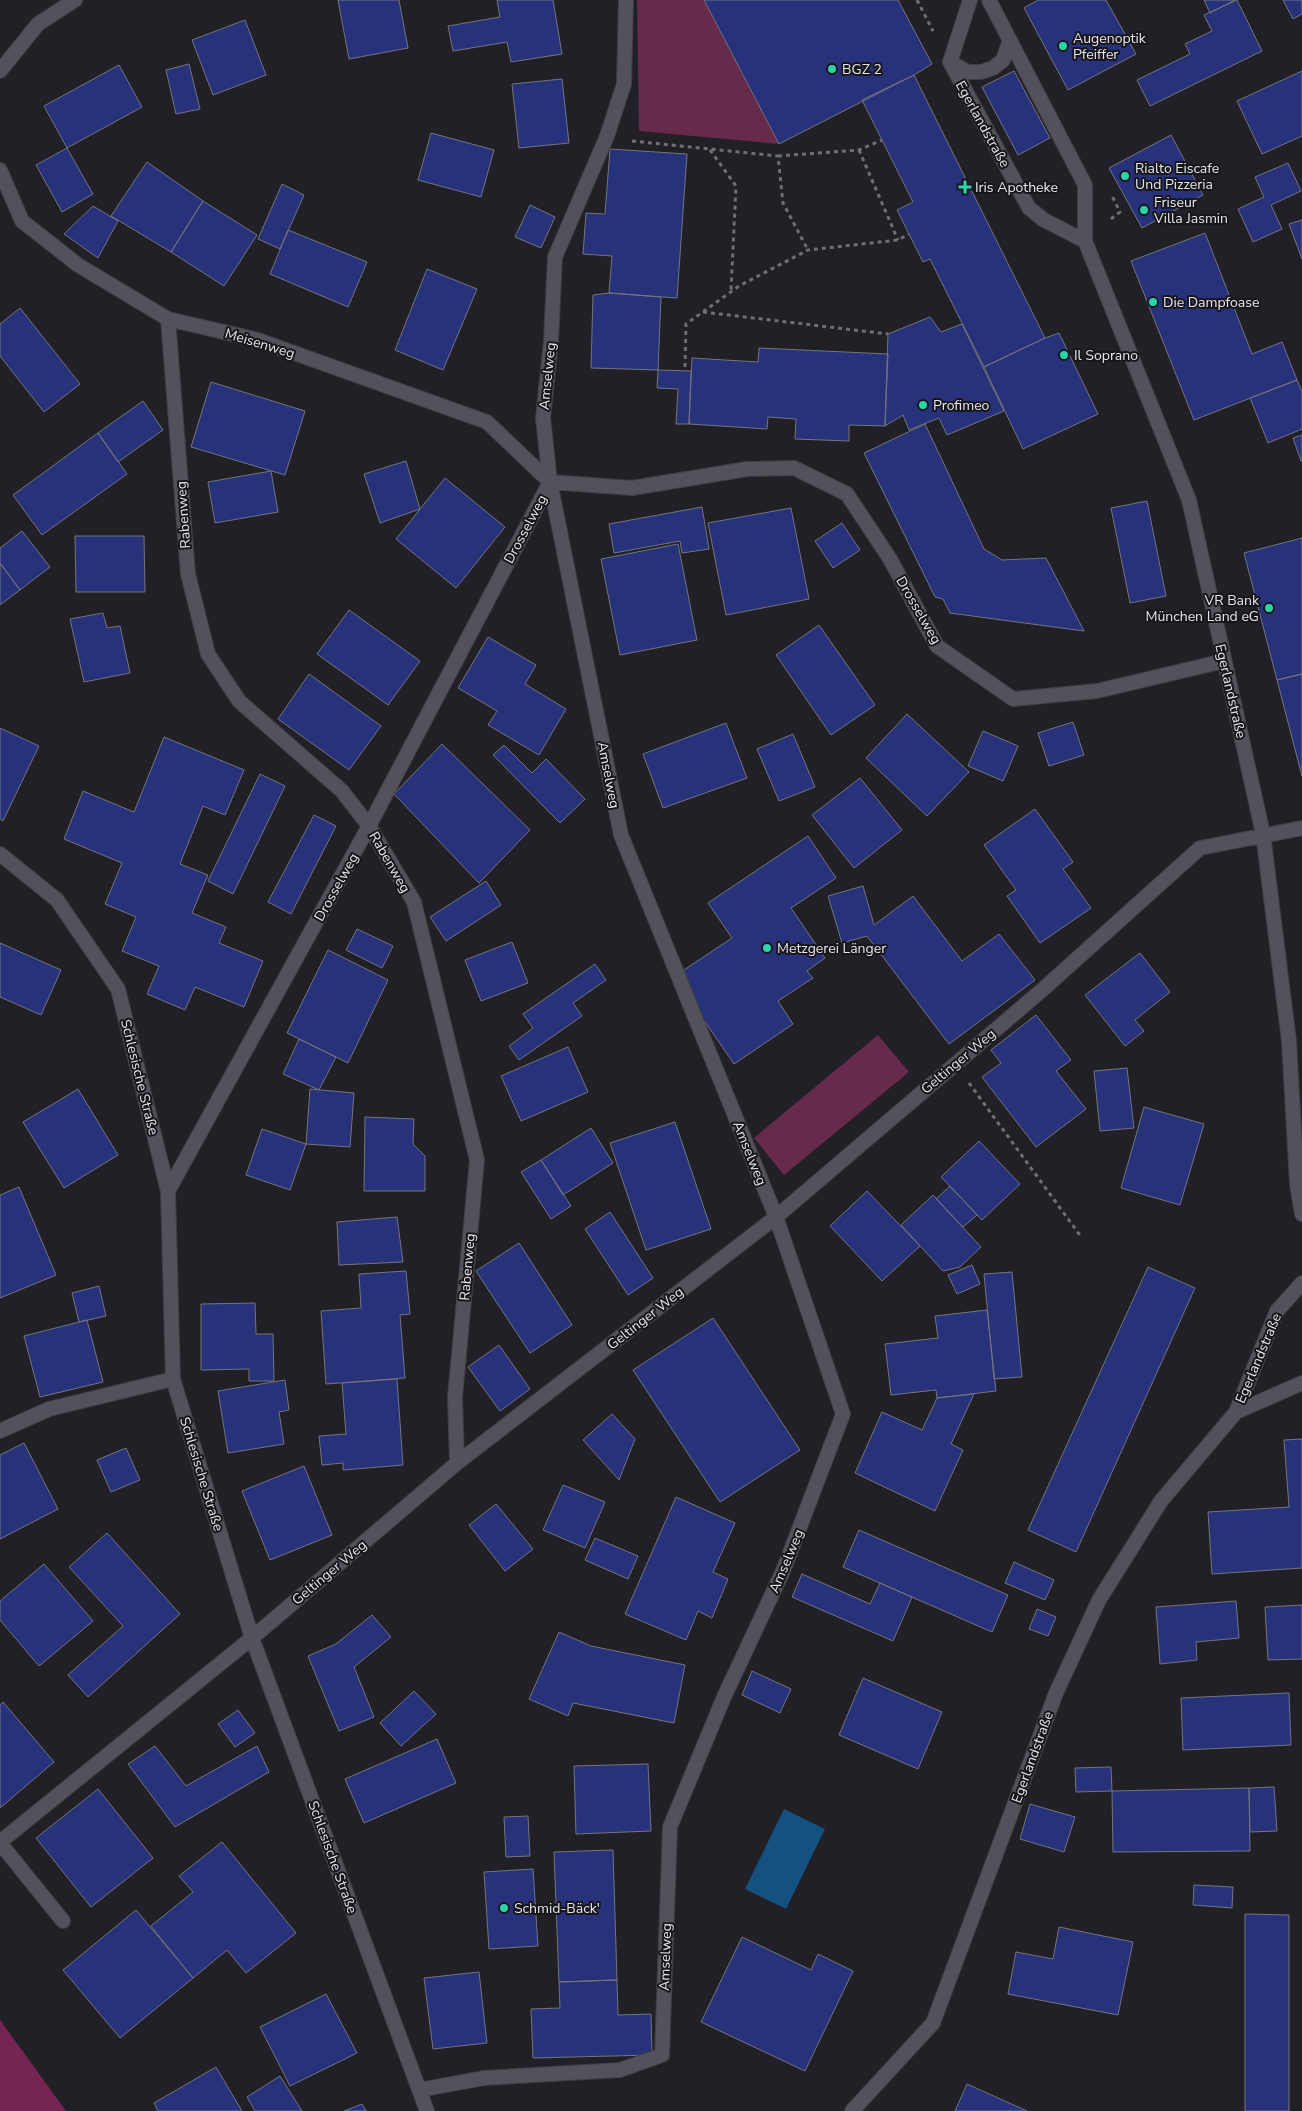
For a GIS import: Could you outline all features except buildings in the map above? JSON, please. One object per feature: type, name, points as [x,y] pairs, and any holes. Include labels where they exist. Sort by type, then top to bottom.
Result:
[{"type":"street","points":[[0,71],[38,24],[74,0]]},
{"type":"street","name":"Amselweg","points":[[419,2090],[484,2078],[620,2070],[662,2055],[670,1827],[724,1696],[783,1571],[843,1414],[830,1371],[776,1217],[621,835],[550,482],[543,418],[551,341],[555,257],[605,140],[624,84],[626,0]]},
{"type":"street","points":[[950,62],[970,0]]},
{"type":"street","name":"Egerlandstraße","points":[[989,0],[1086,185],[1085,241],[1189,500],[1263,834],[1296,1041],[1297,1184],[1302,1214]]},
{"type":"street","name":"Egerlandstraße","points":[[950,62],[968,72],[981,72],[993,68],[1002,60],[1010,40]]},
{"type":"street","name":"Egerlandstraße","points":[[950,62],[1029,208],[1044,220],[1085,241]]},
{"type":"street","name":"Meisenweg","points":[[0,170],[22,221],[78,265],[168,319],[258,340],[487,422],[550,482]]},
{"type":"street","name":"Rabenweg","points":[[168,319],[188,574],[208,654],[239,701],[342,790],[369,826],[414,902],[477,1160],[455,1397],[457,1463]]},
{"type":"street","name":"Drosselweg","points":[[168,1191],[369,826],[550,482],[632,488],[747,469],[794,468],[847,494],[890,559],[937,646],[1013,699],[1098,691],[1224,661]]},
{"type":"street","name":"Geltinger Weg","points":[[0,1843],[252,1638],[457,1463],[776,1217],[1041,991],[1200,848],[1263,834],[1302,828]]},
{"type":"street","name":"Schlesische Straße","points":[[0,854],[57,900],[118,989],[168,1191],[173,1379],[252,1638],[428,2111]]},
{"type":"street","name":"Egerlandstraße","points":[[852,2111],[933,2023],[1056,1693],[1099,1600],[1161,1501],[1236,1412],[1277,1311],[1302,1283]]},
{"type":"street","points":[[0,1431],[49,1409],[173,1379]]},
{"type":"street","name":"Egerlandstraße","points":[[1236,1412],[1302,1383]]},
{"type":"street","points":[[0,1843],[63,1921]]},
{"type":"path","points":[[605,140],[778,156],[859,150],[882,140]]},
{"type":"path","points":[[710,149],[736,186],[731,291]]},
{"type":"path","points":[[859,150],[898,240]]},
{"type":"path","points":[[778,156],[783,203],[808,250]]},
{"type":"path","points":[[685,367],[686,324],[731,291],[808,250],[898,240],[910,234]]},
{"type":"path","points":[[702,312],[888,334]]},
{"type":"path","points":[[955,1064],[1082,1238]]},
{"type":"shaded area","points":[[637,0],[704,0],[779,144],[639,131]]},
{"type":"shaded area","points":[[878,1035],[909,1072],[784,1175],[754,1138]]},
{"type":"shaded area","points":[[0,2020],[66,2111],[0,2111]]},
{"type":"water","points":[[784,1809],[825,1829],[786,1909],[745,1889]]},
{"type":"place","name":"Augenoptik Pfeiffer","points":[[1063,46]]},
{"type":"place","name":"BGZ 2","points":[[832,69]]},
{"type":"place","name":"Rialto Eiscafe Und Pizzeria","points":[[1125,176]]},
{"type":"place","name":"Iris Apotheke","points":[[965,187]]},
{"type":"place","name":"Friseur Villa Jasmin","points":[[1144,210]]},
{"type":"place","name":"Die Dampfoase","points":[[1153,302]]},
{"type":"place","name":"Il Soprano","points":[[1064,355]]},
{"type":"place","name":"Profimeo","points":[[923,405]]},
{"type":"place","name":"VR Bank München Land eG","points":[[1269,608]]},
{"type":"place","name":"Metzgerei Länger","points":[[767,948]]},
{"type":"place","name":"Schmid-Bäck'","points":[[504,1908]]}]
